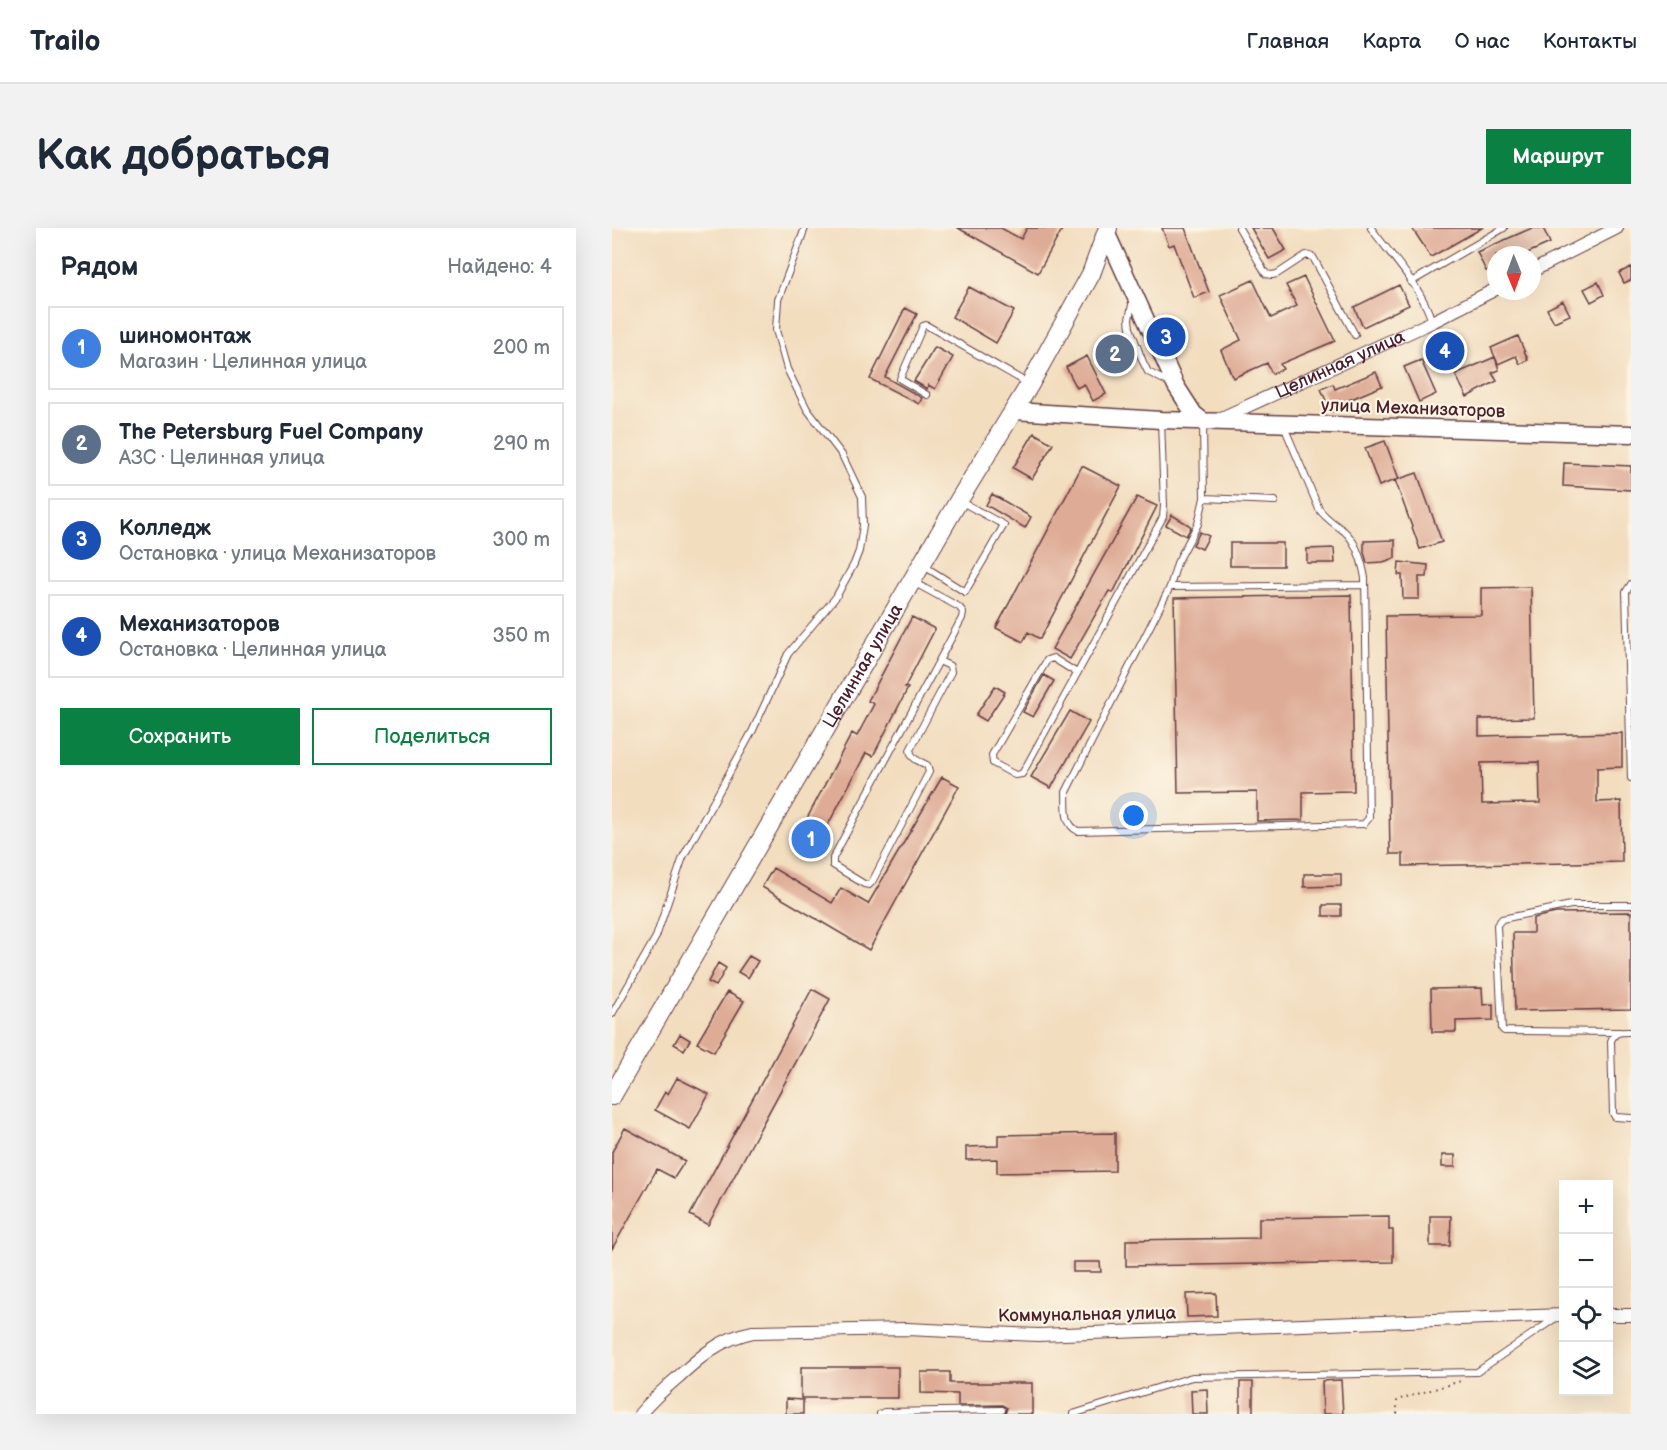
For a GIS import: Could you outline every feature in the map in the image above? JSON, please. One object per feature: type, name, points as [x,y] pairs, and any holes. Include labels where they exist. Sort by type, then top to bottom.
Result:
[{"type":"main road","name":"Целинная улица","points":[[612,1096],[911,581],[1030,384],[1091,274],[1108,231]]},
{"type":"street","points":[[1541,266],[1617,228]]},
{"type":"street","points":[[1108,231],[1176,386],[1194,414],[1209,421]]},
{"type":"street","name":"Целинная улица","points":[[1209,421],[1432,322],[1487,294]]},
{"type":"street","name":"улица Механизаторов","points":[[1014,411],[1161,420],[1631,434]]},
{"type":"street","points":[[1613,1315],[1631,1314]]},
{"type":"street","name":"Коммунальная улица","points":[[640,1414],[649,1403],[709,1350],[723,1341],[753,1332],[907,1329],[1038,1335],[1559,1315]]},
{"type":"lane","points":[[612,1014],[656,937],[683,857],[753,730],[788,654],[836,597],[859,550],[864,512],[862,496],[842,454],[807,409],[787,369],[776,330],[778,300],[805,228]]},
{"type":"lane","points":[[1239,228],[1266,274],[1277,274],[1306,255],[1313,257],[1354,335]]},
{"type":"lane","points":[[1371,228],[1428,308],[1432,322]]},
{"type":"lane","points":[[1411,282],[1504,228]]},
{"type":"lane","points":[[927,395],[900,379],[923,326],[926,325],[1030,384]]},
{"type":"lane","points":[[1077,674],[1053,658],[1047,660],[993,755],[993,763],[1015,775],[1022,774],[1077,674],[1163,517],[1161,420]]},
{"type":"lane","points":[[1209,421],[1204,498],[1198,524],[1177,563],[1170,587],[1066,792],[1068,822],[1074,829],[1364,824],[1369,818],[1363,567],[1354,540],[1324,516],[1319,509],[1283,424]]},
{"type":"lane","points":[[1204,498],[1275,501]]},
{"type":"lane","points":[[921,564],[965,592],[1004,525],[959,500]]},
{"type":"lane","points":[[911,581],[959,607],[963,612],[962,618],[833,858],[833,866],[864,884],[869,885],[872,882],[929,772],[927,765],[911,756],[910,750],[951,672],[950,666],[939,661]]},
{"type":"lane","points":[[1631,584],[1626,592],[1631,778]]},
{"type":"lane","points":[[1170,587],[1365,585]]},
{"type":"lane","points":[[1631,905],[1571,905],[1502,919],[1497,925],[1504,1031],[1631,1032]]},
{"type":"lane","points":[[1618,1032],[1611,1041],[1613,1113],[1615,1117],[1631,1118]]},
{"type":"lane","points":[[1073,1414],[1192,1377],[1477,1372],[1559,1317]]},
{"type":"lane","points":[[880,1414],[884,1412],[1002,1410]]},
{"type":"path","points":[[1397,1414],[1397,1400],[1459,1383],[1477,1372]]},
{"type":"building","points":[[958,228],[1001,228],[1021,239],[1027,228],[1063,228],[1038,273]]},
{"type":"building","points":[[1162,228],[1185,228],[1209,292],[1194,298],[1174,244],[1169,246]]},
{"type":"building","points":[[1251,228],[1273,228],[1286,250],[1269,259]]},
{"type":"building","points":[[1412,228],[1482,228],[1431,257]]},
{"type":"building","points":[[1532,228],[1543,228],[1550,243],[1541,247],[1491,246]]},
{"type":"building","points":[[1487,248],[1487,271],[1486,271],[1477,252]]},
{"type":"building","points":[[1631,267],[1631,280],[1624,283],[1619,273]]},
{"type":"building","points":[[1304,277],[1335,341],[1280,364],[1283,369],[1272,374],[1267,363],[1233,378],[1221,350],[1241,340],[1220,295],[1253,280],[1271,318],[1297,306],[1286,285]]},
{"type":"building","points":[[1598,282],[1604,295],[1591,302],[1584,289]]},
{"type":"building","points":[[1399,285],[1409,305],[1363,327],[1354,307]]},
{"type":"building","points":[[969,287],[1014,311],[996,343],[952,317]]},
{"type":"building","points":[[1563,301],[1570,315],[1554,322],[1547,309]]},
{"type":"building","points":[[905,308],[917,314],[885,377],[922,398],[919,404],[870,379]]},
{"type":"building","points":[[1518,336],[1528,360],[1520,364],[1516,356],[1498,364],[1491,348]]},
{"type":"building","points":[[935,347],[953,357],[935,389],[928,385],[927,389],[914,381]]},
{"type":"building","points":[[1087,356],[1106,394],[1093,401],[1084,384],[1077,388],[1066,367]]},
{"type":"building","points":[[1495,357],[1499,370],[1492,373],[1497,381],[1467,397],[1455,374]]},
{"type":"building","points":[[1421,360],[1436,394],[1419,402],[1404,367]]},
{"type":"building","points":[[1376,372],[1382,386],[1349,400],[1350,404],[1331,412],[1321,389],[1333,384],[1335,389]]},
{"type":"building","points":[[1034,433],[1053,444],[1032,479],[1013,468]]},
{"type":"building","points":[[1385,441],[1399,479],[1417,473],[1442,542],[1420,549],[1395,480],[1379,486],[1365,448]]},
{"type":"building","points":[[1564,463],[1631,466],[1631,490],[1563,486]]},
{"type":"building","points":[[1082,466],[1121,486],[1040,639],[1028,632],[1023,642],[996,628]]},
{"type":"building","points":[[992,494],[1031,517],[1025,528],[986,505]]},
{"type":"building","points":[[1137,497],[1157,506],[1113,593],[1109,591],[1070,659],[1052,649]]},
{"type":"building","points":[[1172,515],[1191,527],[1186,536],[1166,525]]},
{"type":"building","points":[[1200,532],[1209,536],[1202,549],[1193,545]]},
{"type":"building","points":[[1395,540],[1395,558],[1383,562],[1367,563],[1364,541]]},
{"type":"building","points":[[1230,543],[1283,543],[1283,566],[1230,566]]},
{"type":"building","points":[[1334,548],[1335,563],[1307,563],[1307,549]]},
{"type":"building","points":[[1399,562],[1428,565],[1427,577],[1419,577],[1419,599],[1403,599],[1402,575],[1398,575]]},
{"type":"building","points":[[1531,587],[1534,718],[1479,719],[1479,736],[1622,733],[1622,767],[1597,768],[1597,802],[1621,801],[1622,862],[1403,866],[1403,854],[1390,854],[1386,616],[1481,615],[1481,588]],"holes":[[[1539,762],[1540,803],[1482,804],[1481,763]]]},
{"type":"building","points":[[1351,595],[1354,791],[1303,792],[1303,820],[1257,821],[1257,792],[1178,793],[1174,598]]},
{"type":"building","points":[[912,617],[935,629],[873,756],[866,753],[812,855],[793,845],[852,733],[857,736],[874,704],[868,701]]},
{"type":"building","points":[[1044,675],[1054,681],[1033,717],[1023,712]]},
{"type":"building","points":[[995,686],[1005,692],[986,721],[976,715]]},
{"type":"building","points":[[1070,711],[1089,722],[1051,788],[1031,777]]},
{"type":"building","points":[[942,777],[959,786],[869,950],[762,887],[773,868],[832,903],[841,888],[868,904]]},
{"type":"building","points":[[1304,874],[1341,874],[1341,886],[1304,887]]},
{"type":"building","points":[[1323,905],[1341,905],[1341,916],[1323,916]]},
{"type":"building","points":[[1631,912],[1631,1009],[1515,1011],[1513,933],[1533,933],[1533,918],[1556,913]]},
{"type":"building","points":[[749,956],[758,961],[748,978],[738,972]]},
{"type":"building","points":[[718,963],[726,968],[716,986],[708,982]]},
{"type":"building","points":[[1482,988],[1483,1005],[1493,1004],[1493,1020],[1456,1021],[1456,1032],[1432,1032],[1431,989]]},
{"type":"building","points":[[812,989],[830,999],[708,1225],[690,1215]]},
{"type":"building","points":[[727,992],[744,1001],[714,1052],[697,1043]]},
{"type":"building","points":[[680,1034],[690,1040],[684,1050],[674,1044]]},
{"type":"building","points":[[677,1078],[709,1094],[690,1129],[655,1110],[665,1092],[668,1094]]},
{"type":"building","points":[[625,1128],[685,1161],[674,1178],[657,1169],[612,1249],[612,1152]]},
{"type":"building","points":[[1115,1133],[1115,1171],[997,1173],[997,1159],[966,1160],[966,1147],[998,1146],[998,1135]]},
{"type":"building","points":[[1442,1155],[1455,1155],[1455,1167],[1442,1167]]},
{"type":"building","points":[[1389,1216],[1389,1230],[1393,1230],[1393,1262],[1126,1266],[1126,1240],[1259,1238],[1259,1218]]},
{"type":"building","points":[[1430,1216],[1451,1216],[1450,1246],[1430,1246]]},
{"type":"building","points":[[1073,1262],[1100,1262],[1101,1272],[1073,1272]]},
{"type":"building","points":[[1216,1293],[1217,1316],[1187,1317],[1186,1294]]},
{"type":"building","points":[[801,1367],[898,1367],[898,1398],[801,1398]]},
{"type":"building","points":[[921,1372],[950,1372],[950,1383],[1032,1383],[1032,1414],[1005,1414],[1007,1408],[1002,1405],[958,1406],[958,1394],[921,1393]]},
{"type":"building","points":[[1341,1380],[1343,1414],[1323,1414],[1322,1381]]},
{"type":"building","points":[[1240,1382],[1253,1382],[1253,1414],[1240,1414]]},
{"type":"building","points":[[1207,1389],[1208,1414],[1192,1414],[1191,1390]]},
{"type":"building","points":[[786,1399],[803,1400],[803,1414],[786,1414]]},
{"type":"place","name":"Колледж","points":[[1166,337]]},
{"type":"place","name":"Механизаторов","points":[[1445,351]]},
{"type":"place","name":"The Petersburg Fuel Company","points":[[1115,354]]},
{"type":"place","name":"шиномонтаж","points":[[811,839]]}]
